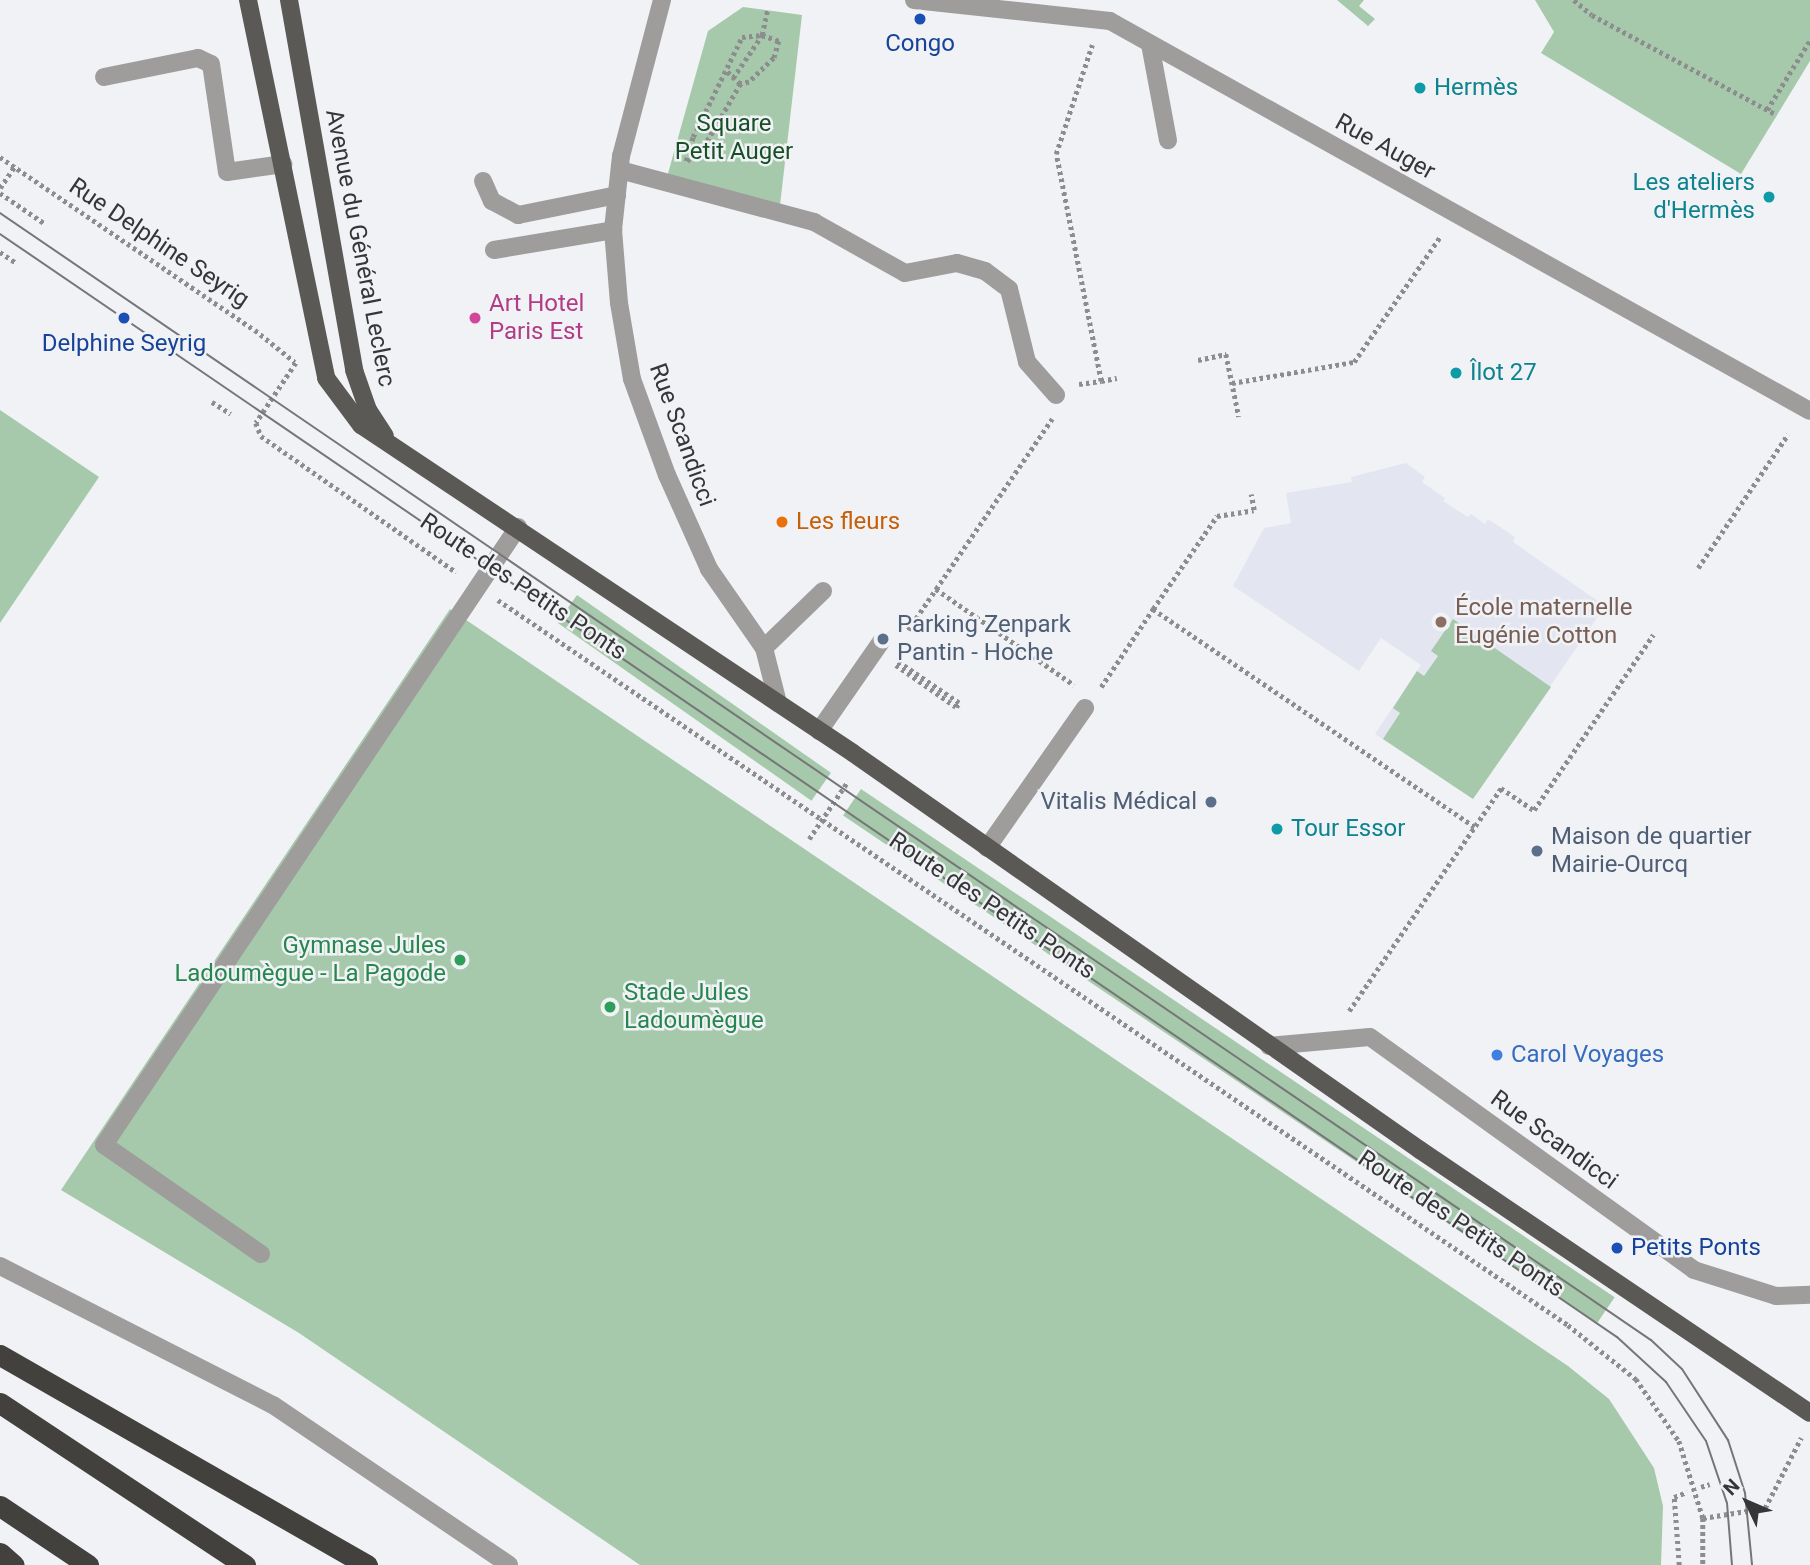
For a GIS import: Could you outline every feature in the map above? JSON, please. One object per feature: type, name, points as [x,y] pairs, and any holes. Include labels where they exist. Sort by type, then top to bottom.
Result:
[{"type":"highway","points":[[0,1355],[368,1565]]},
{"type":"highway","points":[[0,1403],[245,1565]]},
{"type":"highway","points":[[0,1506],[88,1565]]},
{"type":"highway","points":[[0,1553],[14,1565]]},
{"type":"main road","name":"Avenue du Général Leclerc","points":[[248,0],[326,378],[361,425],[389,442]]},
{"type":"main road","name":"Avenue du Général Leclerc","points":[[289,0],[354,370],[368,410],[389,442]]},
{"type":"main road","name":"Route des Petits Ponts","points":[[389,442],[819,731],[1807,1421]]},
{"type":"street","name":"Rue Scandicci","points":[[662,0],[620,170],[613,230],[632,379],[709,569],[764,648],[778,704]]},
{"type":"street","name":"Rue Auger","points":[[914,0],[1035,6],[1110,21],[1810,411]]},
{"type":"street","points":[[1150,44],[1168,140]]},
{"type":"street","points":[[104,77],[198,58],[211,64],[228,172],[283,164]]},
{"type":"street","points":[[620,170],[814,222],[905,273],[957,263],[985,271],[1009,289],[1027,362],[1053,392]]},
{"type":"street","points":[[483,181],[492,201],[518,215],[617,195]]},
{"type":"street","points":[[494,250],[613,230]]},
{"type":"street","points":[[261,1254],[104,1145],[517,527]]},
{"type":"street","points":[[764,648],[823,591]]},
{"type":"street","points":[[819,731],[883,649]]},
{"type":"street","points":[[988,848],[1087,699]]},
{"type":"street","name":"Rue Scandicci","points":[[1269,1045],[1370,1037],[1694,1270],[1776,1296],[1810,1295]]},
{"type":"street","points":[[0,1266],[273,1405],[509,1565]]},
{"type":"path","points":[[1574,0],[1592,15],[1777,115]]},
{"type":"path","points":[[733,78],[762,35],[767,10]]},
{"type":"path","points":[[684,171],[686,162],[692,137],[742,37],[762,35],[779,41],[774,58],[749,82],[740,84],[707,141],[686,162]]},
{"type":"path","points":[[1767,110],[1810,40]]},
{"type":"path","points":[[1092,44],[1056,154],[1101,381]]},
{"type":"path","points":[[726,71],[740,84]]},
{"type":"path","name":"Rue Delphine Seyrig","points":[[0,157],[255,330],[296,362]]},
{"type":"path","points":[[15,166],[0,190],[44,223]]},
{"type":"path","points":[[1232,383],[1354,362],[1440,237]]},
{"type":"path","points":[[0,252],[15,262]]},
{"type":"path","points":[[1198,360],[1226,354],[1239,417]]},
{"type":"path","name":"Route des Petits Ponts","points":[[296,362],[256,423],[261,436],[462,575]]},
{"type":"path","points":[[905,634],[1060,408],[1053,392],[1117,378]]},
{"type":"path","points":[[212,402],[230,414]]},
{"type":"path","points":[[1698,568],[1788,434]]},
{"type":"path","points":[[936,589],[1087,699],[1217,516],[1254,509],[1251,494]]},
{"type":"path","name":"Route des Petits Ponts","points":[[496,598],[1568,1325],[1636,1379],[1660,1411],[1691,1469],[1703,1518],[1703,1565]]},
{"type":"path","points":[[1153,609],[1475,827]]},
{"type":"path","points":[[1343,1020],[1501,788],[1534,810],[1653,635]]},
{"type":"path","points":[[883,649],[959,703],[956,707],[883,649]]},
{"type":"path","points":[[809,839],[855,771]]},
{"type":"path","points":[[1703,1518],[1765,1508],[1807,1421]]},
{"type":"path","points":[[1701,1487],[1710,1484]]},
{"type":"path","points":[[1679,1565],[1674,1497],[1687,1492]]},
{"type":"shaded area","name":"École maternelle Eugénie Cotton","points":[[1406,463],[1425,477],[1422,482],[1445,498],[1443,501],[1485,524],[1488,519],[1515,537],[1513,542],[1605,606],[1473,799],[1375,734],[1421,665],[1381,638],[1359,671],[1233,586],[1264,528],[1291,523],[1286,493],[1352,482],[1351,477]]},
{"type":"green space","points":[[1337,0],[1364,0],[1359,6],[1375,19],[1368,26]]},
{"type":"green space","points":[[1535,0],[1810,0],[1810,61],[1741,174],[1541,53],[1554,32]]},
{"type":"green space","name":"Square Petit Auger","points":[[743,7],[802,15],[780,205],[667,177],[708,31]]},
{"type":"green space","points":[[0,410],[99,477],[0,623]]},
{"type":"green space","points":[[577,595],[831,773],[811,801],[557,623]]},
{"type":"green space","name":"Stade Jules Ladoumègue","points":[[450,609],[1568,1366],[1609,1399],[1654,1468],[1663,1506],[1661,1565],[640,1565],[299,1333],[61,1190]]},
{"type":"green space","points":[[1453,619],[1551,687],[1473,799],[1383,739],[1400,713],[1393,708],[1417,671],[1424,676],[1438,656],[1431,651]]},
{"type":"green space","points":[[861,789],[1615,1297],[1597,1324],[843,816]]},
{"type":"tram line","points":[[0,213],[1651,1340],[1682,1369],[1728,1440],[1745,1493],[1752,1565]]},
{"type":"tram line","points":[[0,234],[1617,1337],[1666,1382],[1706,1441],[1727,1503],[1732,1565]]},
{"type":"place","name":"Congo","points":[[920,19]]},
{"type":"place","name":"Hermès","points":[[1420,88]]},
{"type":"place","name":"Les ateliers d'Hermès","points":[[1769,197]]},
{"type":"place","name":"Delphine Seyrig","points":[[124,318]]},
{"type":"place","name":"Art Hotel Paris Est","points":[[475,318]]},
{"type":"place","name":"Îlot 27","points":[[1456,373]]},
{"type":"place","name":"Les fleurs","points":[[782,522]]},
{"type":"place","name":"École maternelle Eugénie Cotton","points":[[1441,622]]},
{"type":"place","name":"Parking Zenpark Pantin - Hoche","points":[[883,639]]},
{"type":"place","name":"Vitalis Médical","points":[[1211,802]]},
{"type":"place","name":"Tour Essor","points":[[1277,829]]},
{"type":"place","name":"Maison de quartier Mairie-Ourcq","points":[[1537,851]]},
{"type":"place","name":"Gymnase Jules Ladoumègue - La Pagode","points":[[460,960]]},
{"type":"place","name":"Stade Jules Ladoumègue","points":[[610,1007]]},
{"type":"place","name":"Carol Voyages","points":[[1497,1055]]},
{"type":"place","name":"Petits Ponts","points":[[1617,1248]]}]
